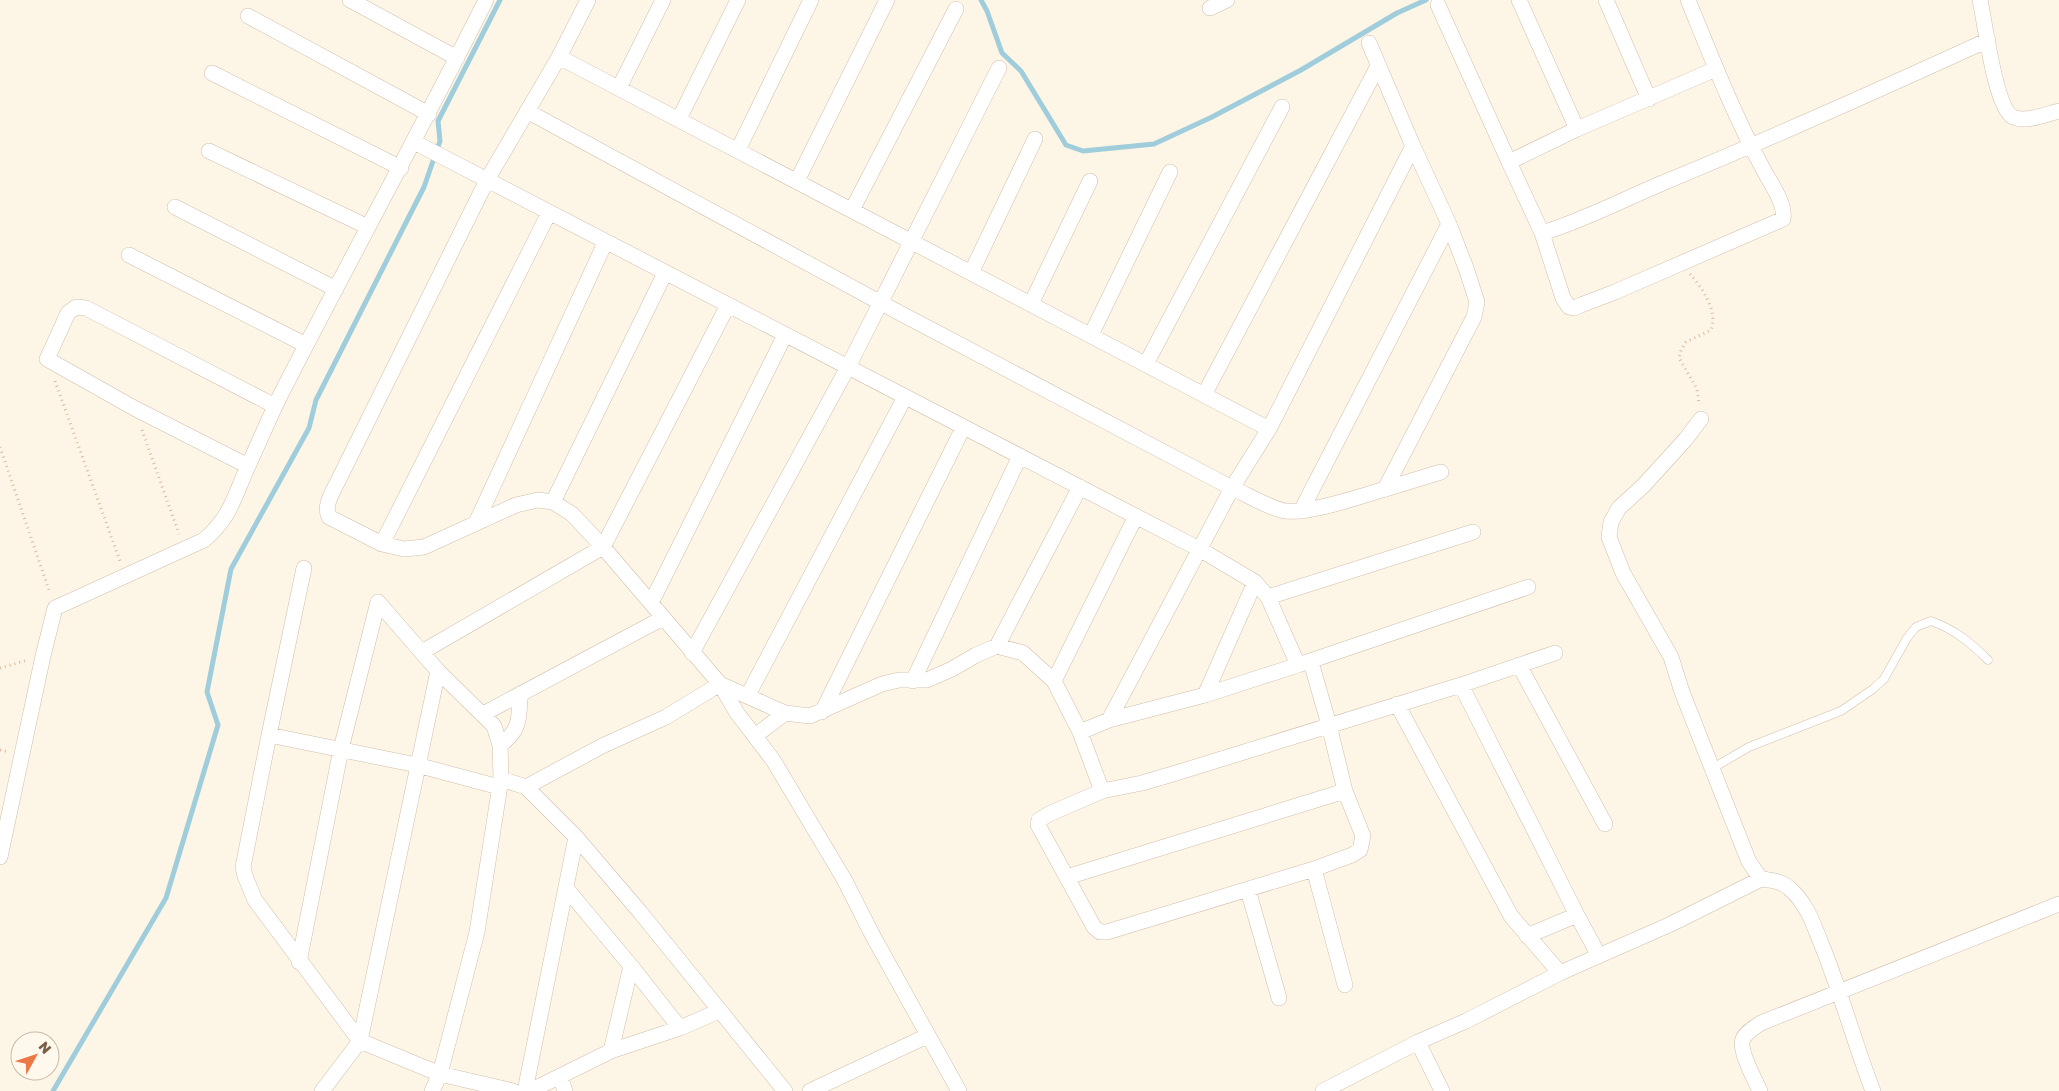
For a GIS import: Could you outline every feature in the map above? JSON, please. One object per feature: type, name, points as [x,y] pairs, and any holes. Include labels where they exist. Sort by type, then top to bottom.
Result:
[{"type":"street","points":[[350,0],[457,58]]},
{"type":"street","points":[[0,857],[55,608],[204,540],[215,531],[230,512],[275,406],[368,227],[401,168],[486,0]]},
{"type":"street","points":[[588,0],[559,57],[488,180],[327,505],[326,511],[329,517],[382,544],[404,549],[424,547],[516,505],[538,500],[553,502],[572,514],[651,602],[720,684],[737,713],[773,760],[844,879],[927,1036],[959,1091]]},
{"type":"street","points":[[619,88],[664,0]]},
{"type":"street","points":[[679,119],[738,0]]},
{"type":"street","points":[[738,150],[811,0]]},
{"type":"street","points":[[796,181],[887,0]]},
{"type":"street","points":[[1210,8],[1227,0]]},
{"type":"street","points":[[1519,0],[1577,129]]},
{"type":"street","points":[[1606,0],[1649,99]]},
{"type":"street","points":[[1438,5],[1542,234],[1563,298],[1568,307],[1574,308],[1783,219],[1784,214],[1779,201],[1751,146],[1716,69],[1688,0]]},
{"type":"street","points":[[1980,0],[1992,65],[2002,104],[2006,112],[2014,118],[2029,119],[2059,111]]},
{"type":"street","points":[[852,210],[956,9]]},
{"type":"street","points":[[248,16],[429,114]]},
{"type":"street","points":[[1542,234],[1570,224],[1751,146],[1988,40]]},
{"type":"street","points":[[1369,43],[1412,146],[1449,224],[1477,302],[1474,317],[1385,489]]},
{"type":"street","points":[[559,57],[1269,429]]},
{"type":"street","points":[[1204,395],[1378,66]]},
{"type":"street","points":[[692,653],[848,367],[999,68]]},
{"type":"street","points":[[1510,162],[1577,129],[1716,69]]},
{"type":"street","points":[[212,72],[401,168]]},
{"type":"street","points":[[1146,364],[1282,107]]},
{"type":"street","points":[[527,112],[881,303],[1232,488],[1285,511],[1300,511],[1359,497],[1442,472]]},
{"type":"street","points":[[972,272],[1035,139]]},
{"type":"street","points":[[414,142],[605,243],[1201,550],[1255,582],[1268,597],[1304,663],[1330,725],[1345,791],[1363,836],[1360,850],[1352,855],[1314,869],[1248,890],[1107,932],[1100,932],[1094,927],[1038,825],[1039,820],[1102,791],[1159,778],[1330,725],[1461,684],[1555,653]]},
{"type":"street","points":[[1109,720],[1201,550],[1232,488],[1269,429],[1412,146]]},
{"type":"street","points":[[209,151],[368,227]]},
{"type":"street","points":[[1091,335],[1170,172]]},
{"type":"street","points":[[1031,304],[1090,181]]},
{"type":"street","points":[[175,207],[336,289]]},
{"type":"street","points":[[382,544],[549,213]]},
{"type":"street","points":[[1300,511],[1449,224]]},
{"type":"street","points":[[476,523],[605,243]]},
{"type":"street","points":[[130,256],[306,345]]},
{"type":"street","points":[[553,502],[665,273]]},
{"type":"street","points":[[422,652],[603,547],[728,305]]},
{"type":"street","points":[[248,466],[134,408],[47,359],[68,313],[76,307],[86,308],[275,406]]},
{"type":"street","points":[[651,602],[785,335]]},
{"type":"street","points":[[748,695],[905,397]]},
{"type":"street","points":[[1701,419],[1685,440],[1643,486],[1618,508],[1611,522],[1609,537],[1623,572],[1671,657],[1682,692],[1746,854],[1760,879]]},
{"type":"street","points":[[822,712],[963,428]]},
{"type":"street","points":[[912,681],[1020,456]]},
{"type":"street","points":[[997,646],[1080,487]]},
{"type":"street","points":[[1054,681],[1136,516]]},
{"type":"street","points":[[1268,597],[1473,532]]},
{"type":"street","points":[[304,568],[243,867],[245,876],[255,900],[360,1042],[440,1074],[513,1091]]},
{"type":"street","points":[[1205,695],[1255,582]]},
{"type":"street","points":[[1080,732],[1109,720],[1205,695],[1304,663],[1528,587]]},
{"type":"street","points":[[299,962],[341,749],[378,602],[438,671],[494,726],[500,745],[500,783],[477,932],[440,1074],[432,1091]]},
{"type":"street","points":[[483,714],[663,618]]},
{"type":"street","points":[[720,684],[785,713],[810,716],[882,684],[898,680],[927,680],[938,676],[976,654],[997,646],[1023,652],[1054,681],[1080,732],[1102,791]]},
{"type":"street","points":[[1519,665],[1605,824]]},
{"type":"street","points":[[322,1091],[360,1042],[438,671]]},
{"type":"street","points":[[269,735],[500,783],[526,786],[602,746],[666,717],[720,684]]},
{"type":"street","points":[[1461,684],[1576,915],[1599,956]]},
{"type":"street","points":[[500,745],[511,737],[518,726],[520,694]]},
{"type":"street","points":[[1397,704],[1511,916],[1560,973]]},
{"type":"street","points":[[755,736],[785,713]]},
{"type":"street","points":[[526,786],[576,836],[785,1091]]},
{"type":"street","points":[[1067,877],[1345,791]]},
{"type":"street","points":[[525,1091],[576,836]]},
{"type":"street","points":[[1314,869],[1345,985]]},
{"type":"street","points":[[1323,1091],[1418,1042],[1466,1021],[1560,973],[1671,924],[1760,879],[1776,880],[1788,887],[1805,906],[1840,991],[1860,1060],[1873,1091]]},
{"type":"street","points":[[566,888],[680,1028]]},
{"type":"street","points":[[1248,890],[1279,998]]},
{"type":"street","points":[[1760,1091],[1741,1048],[1743,1039],[1748,1032],[1761,1023],[2059,904]]},
{"type":"street","points":[[1528,936],[1576,915]]},
{"type":"street","points":[[611,1051],[631,966]]},
{"type":"street","points":[[530,1091],[611,1051],[680,1028],[719,1011]]},
{"type":"street","points":[[810,1091],[927,1036]]},
{"type":"street","points":[[1418,1042],[1442,1091]]},
{"type":"street","points":[[560,1076],[565,1091]]},
{"type":"lane","points":[[1713,768],[1749,747],[1841,711],[1874,689],[1884,679],[1907,638],[1916,627],[1931,621],[1946,627],[1973,646],[1988,660]]},
{"type":"path","points":[[1680,262],[1698,284],[1713,314],[1714,322],[1711,330],[1686,342],[1680,350],[1680,358],[1697,389],[1701,419]]},
{"type":"path","points":[[47,359],[126,576]]},
{"type":"path","points":[[134,408],[184,548]]},
{"type":"path","points":[[0,447],[55,608]]},
{"type":"path","points":[[0,668],[43,656]]},
{"type":"waterway","points":[[53,1091],[166,898],[218,725],[207,692],[231,569],[309,428],[316,400],[424,187],[440,141],[438,121],[500,0]]},
{"type":"waterway","points":[[981,0],[987,11],[1002,53],[1021,71],[1066,145],[1083,151],[1154,144],[1212,117],[1301,70],[1397,13],[1426,0]]}]
